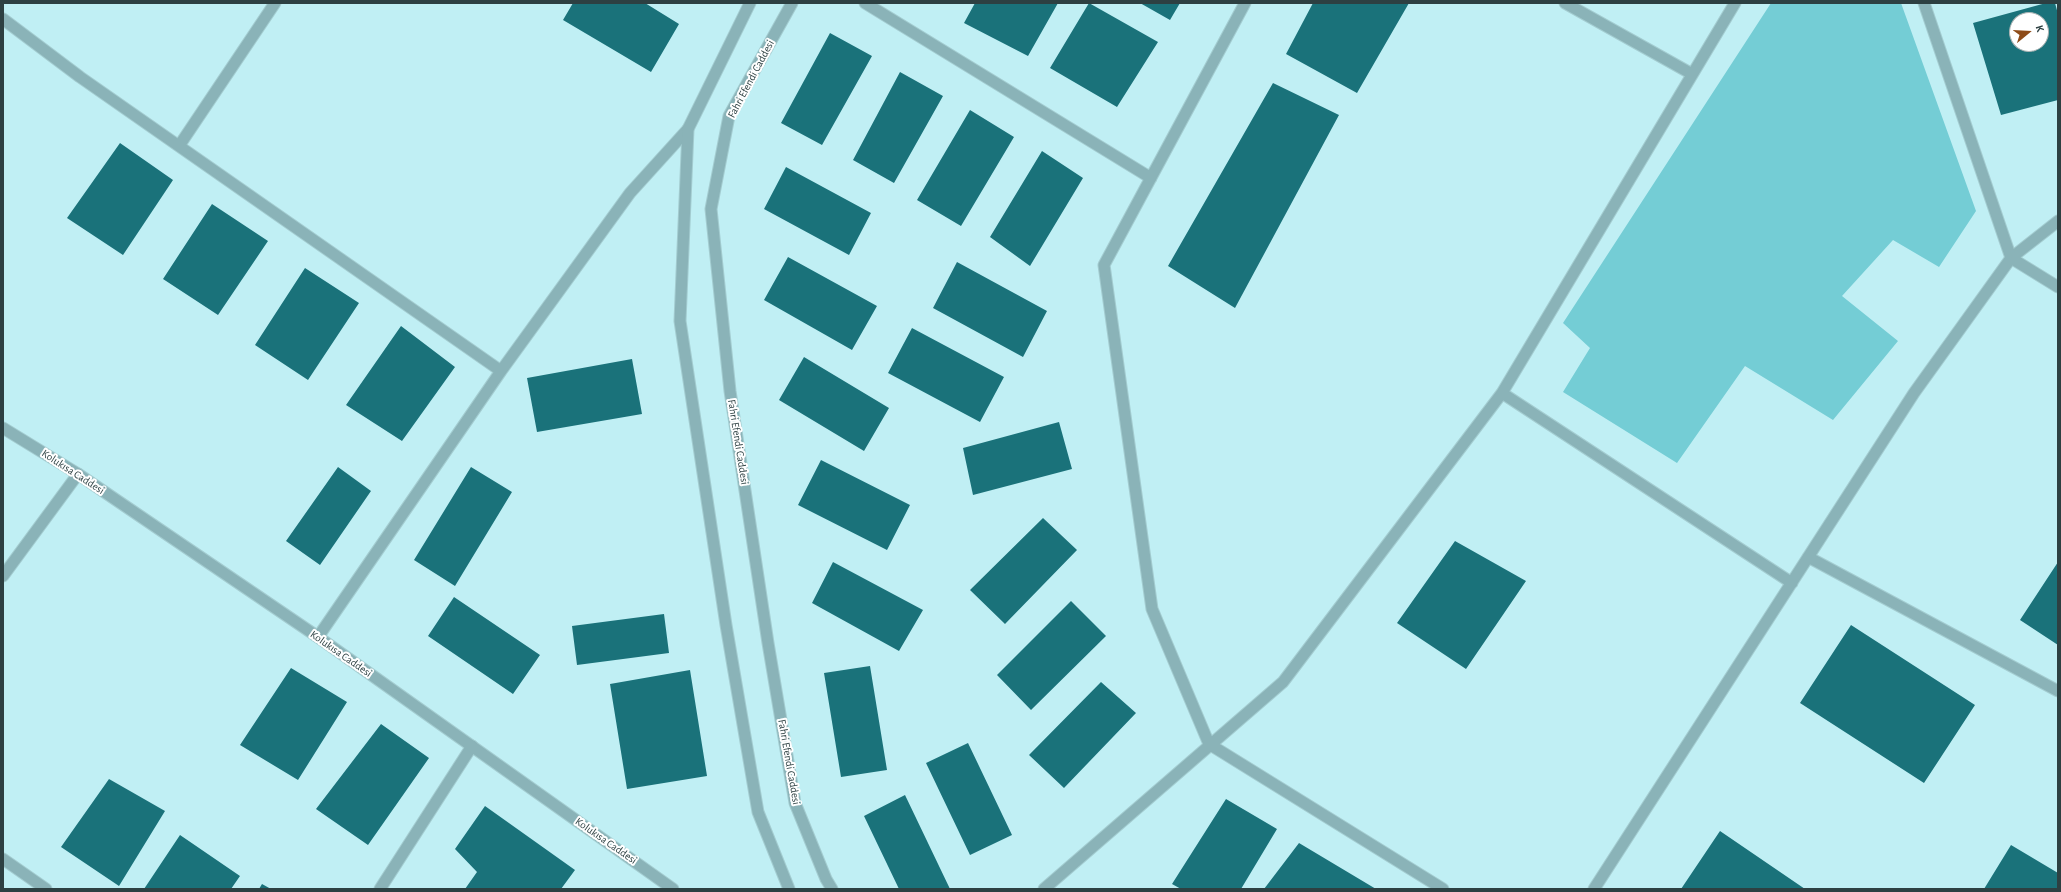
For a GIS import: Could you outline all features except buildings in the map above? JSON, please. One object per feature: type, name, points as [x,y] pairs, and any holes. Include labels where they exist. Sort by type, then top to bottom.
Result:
[{"type":"street","points":[[179,146],[275,3]]},
{"type":"street","points":[[318,637],[501,371],[630,193],[688,129],[750,3]]},
{"type":"street","name":"Fahri Efendi Caddesi","points":[[792,3],[729,116],[711,209],[730,391],[768,643],[795,803],[832,889]]},
{"type":"street","points":[[865,3],[1151,178]]},
{"type":"street","points":[[1245,3],[1104,266],[1152,609],[1209,744],[1443,889]]},
{"type":"street","points":[[1565,3],[1692,74]]},
{"type":"street","points":[[1044,889],[1209,744],[1283,682],[1502,393],[1735,3]]},
{"type":"street","points":[[1924,3],[2010,258],[2058,287]]},
{"type":"street","points":[[3,19],[80,77],[501,371]]},
{"type":"street","points":[[688,129],[680,321],[726,625],[758,812],[789,889]]},
{"type":"street","points":[[1594,889],[1914,393],[2010,258],[2058,221]]},
{"type":"street","points":[[1502,393],[1792,583]]},
{"type":"street","name":"Kolukısa Caddesi","points":[[3,428],[78,474],[318,637],[673,889]]},
{"type":"street","points":[[3,576],[78,474]]},
{"type":"street","points":[[1808,557],[2058,691]]},
{"type":"street","points":[[380,889],[472,746]]},
{"type":"street","points":[[3,859],[46,889]]},
{"type":"shaded area","points":[[1771,3],[1901,3],[1976,211],[1939,267],[1893,240],[1842,296],[1898,341],[1833,420],[1745,366],[1677,463],[1563,392],[1590,348],[1563,323]]}]
